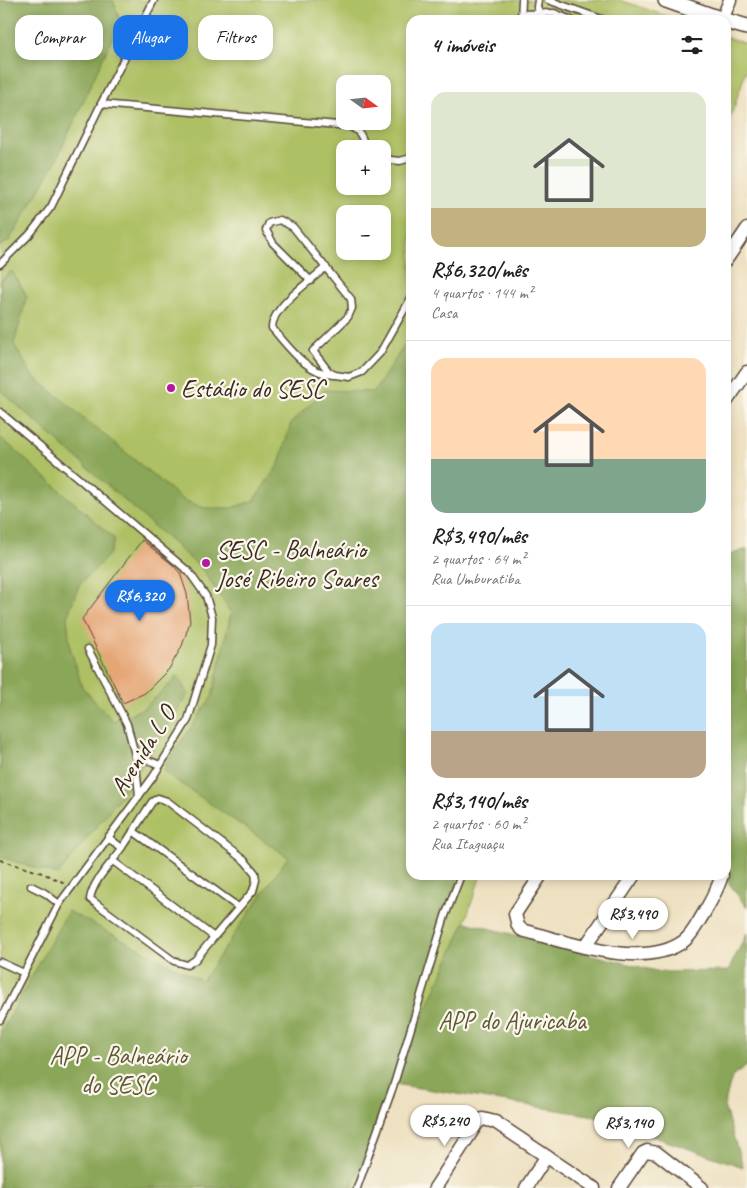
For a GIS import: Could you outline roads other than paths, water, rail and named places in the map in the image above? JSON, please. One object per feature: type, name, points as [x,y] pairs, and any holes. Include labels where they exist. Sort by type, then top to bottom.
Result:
[{"type":"street","points":[[666,0],[710,15]]},
{"type":"street","points":[[726,15],[730,0]]},
{"type":"street","points":[[731,22],[747,27]]},
{"type":"street","points":[[731,253],[747,229]]},
{"type":"street","points":[[731,395],[747,372]]},
{"type":"street","points":[[538,880],[515,914],[518,926],[522,930],[585,947],[643,955],[673,948],[686,940],[715,894],[720,880]]},
{"type":"street","points":[[585,947],[631,880]]},
{"type":"street","points":[[435,1188],[478,1122],[483,1119],[495,1122],[594,1188]]},
{"type":"street","points":[[619,1188],[643,1153],[647,1151],[657,1153],[702,1188]]},
{"type":"street","points":[[526,1188],[546,1156]]},
{"type":"lane","points":[[0,264],[30,234],[51,207],[154,0]]},
{"type":"lane","points":[[522,0],[522,15]]},
{"type":"lane","points":[[538,0],[537,7],[540,13]]},
{"type":"lane","points":[[548,0],[590,15]]},
{"type":"lane","points":[[531,15],[554,12],[560,15]]},
{"type":"lane","points":[[101,104],[349,126],[356,129],[362,135],[363,140]]},
{"type":"lane","points":[[391,160],[406,159]]},
{"type":"lane","points":[[311,281],[273,242],[266,230],[269,223],[280,220],[292,227],[351,299],[352,308],[348,317],[313,352],[329,372],[334,375]]},
{"type":"lane","points":[[326,267],[279,308],[272,321],[272,328],[306,365],[324,374],[349,377],[362,372],[380,352],[406,307]]},
{"type":"lane","name":"Avenida L O","points":[[0,412],[189,572],[206,596],[212,617],[211,645],[188,720],[139,796],[59,904],[0,1020]]},
{"type":"lane","points":[[88,649],[127,724],[135,755],[139,796]]},
{"type":"lane","points":[[135,755],[160,765]]},
{"type":"lane","points":[[158,798],[167,801],[245,862],[255,873],[256,880],[253,891],[195,960],[187,965],[174,961],[90,899],[94,887],[133,831],[152,802],[158,798]]},
{"type":"lane","points":[[133,831],[238,907]]},
{"type":"lane","points":[[108,837],[122,848]]},
{"type":"lane","points":[[113,861],[214,937]]},
{"type":"lane","points":[[357,1188],[394,1084],[445,916],[459,880]]},
{"type":"lane","points":[[31,886],[45,893],[59,904]]},
{"type":"lane","points":[[0,962],[24,973]]},
{"type":"place","name":"Estádio do SESC","points":[[171,388]]},
{"type":"place","name":"SESC - Balneário José Ribeiro Soares","points":[[206,563]]},
{"type":"park label","name":"APP do Ajuricaba","points":[[512,1020]]},
{"type":"park label","name":"APP - Balneário do SESC","points":[[118,1070]]}]
